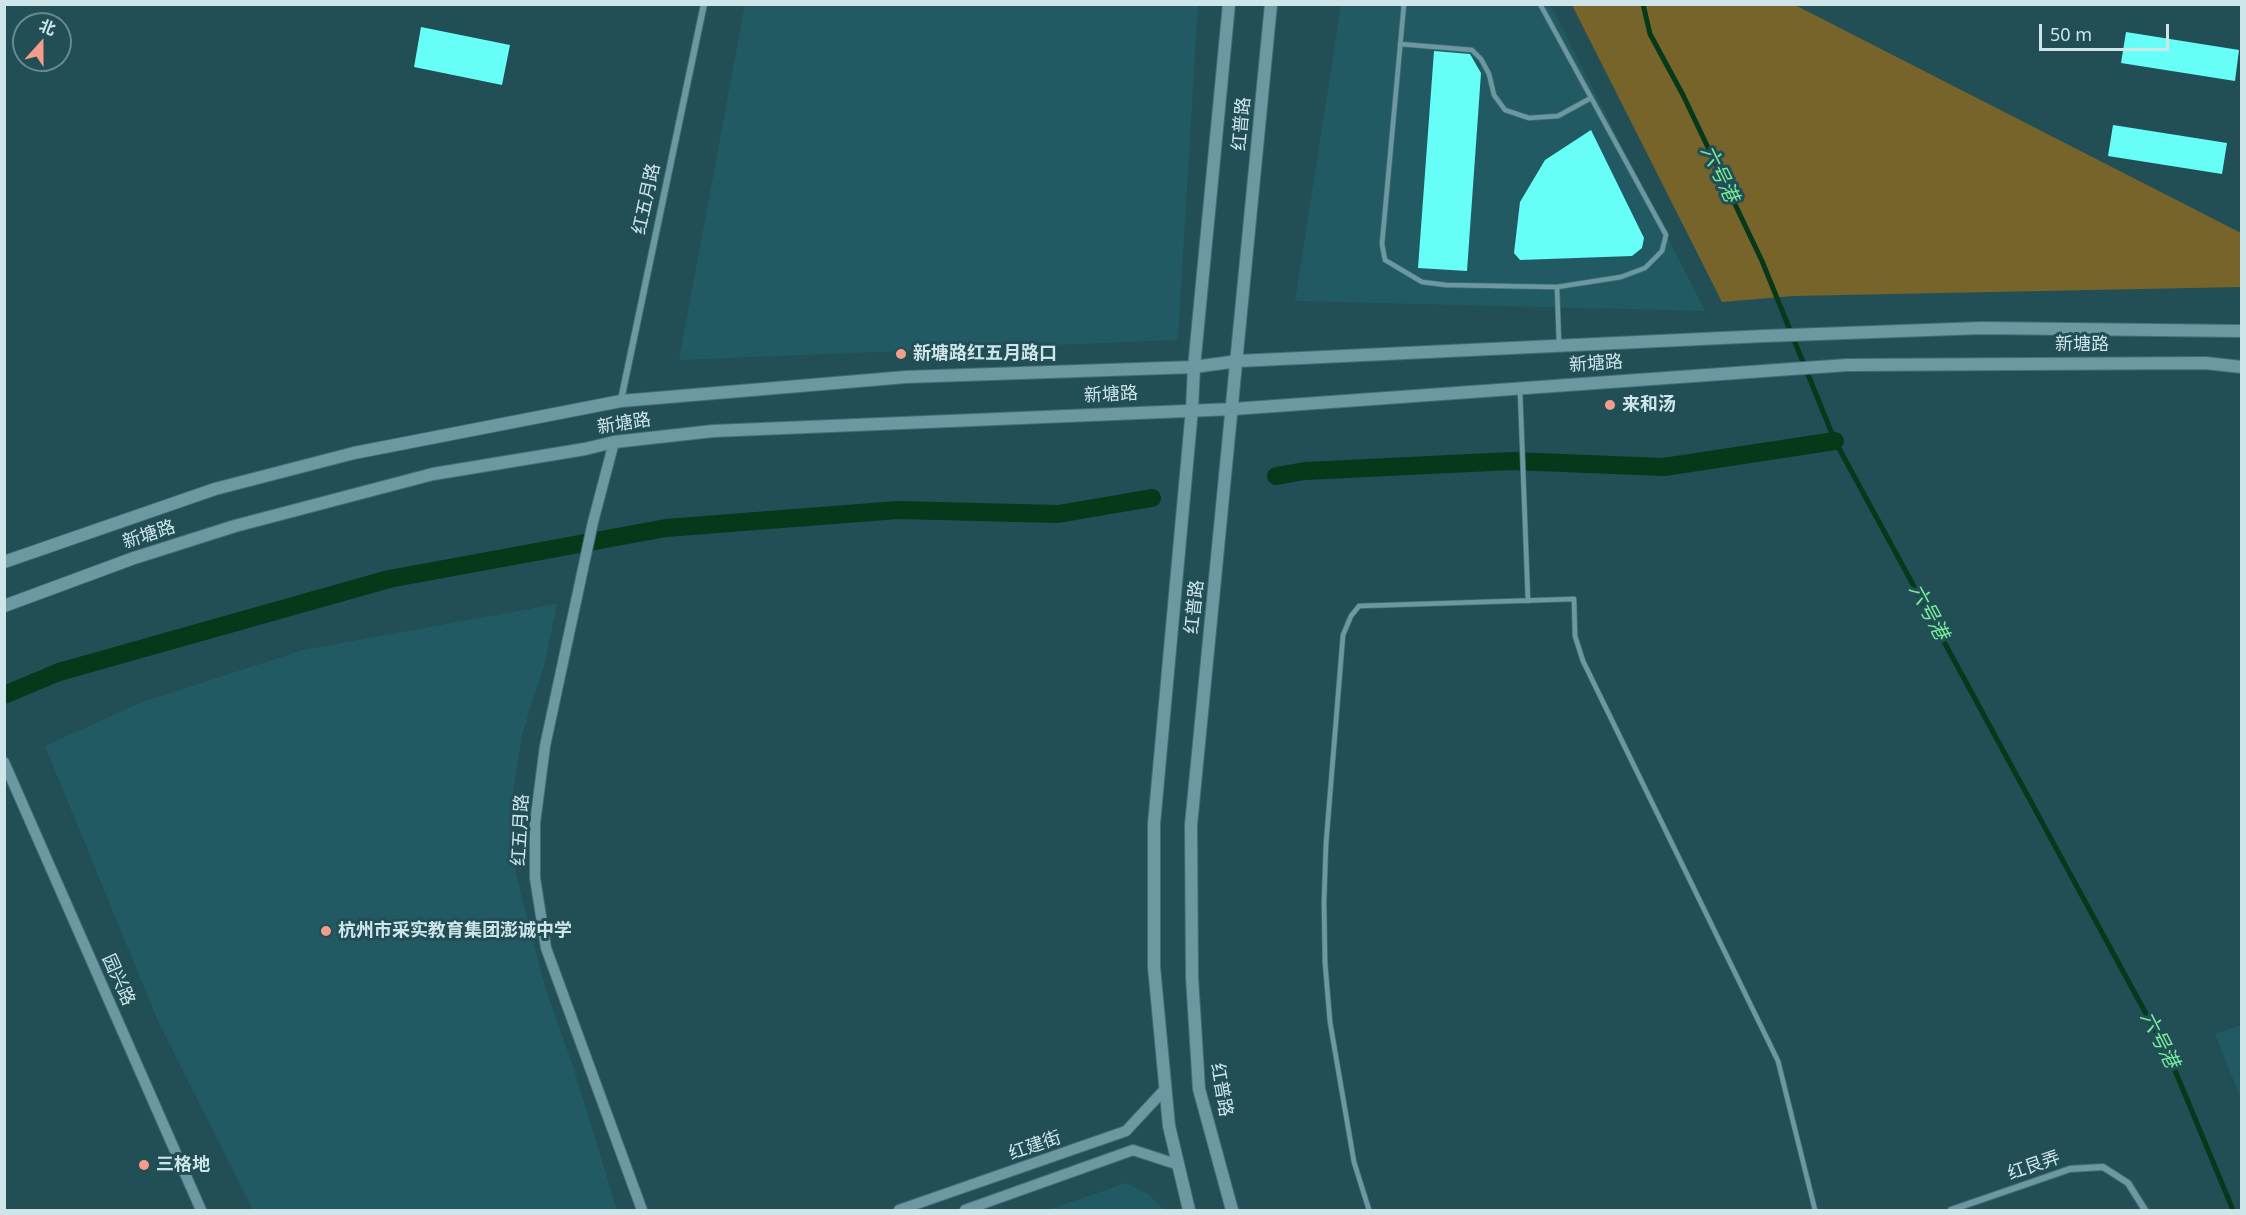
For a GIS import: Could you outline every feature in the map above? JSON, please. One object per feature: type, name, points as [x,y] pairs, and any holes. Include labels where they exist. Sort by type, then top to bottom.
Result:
[{"type":"main road","name":"红普路","points":[[1189,1210],[1169,1126],[1154,967],[1154,824],[1229,4]]},
{"type":"main road","name":"红普路","points":[[1232,1210],[1199,1089],[1192,977],[1191,825],[1271,4]]},
{"type":"main road","name":"新塘路","points":[[4,562],[238,483],[354,453],[621,401],[906,377],[1194,367],[1238,361],[1764,336],[1983,328],[2241,331]]},
{"type":"main road","name":"新塘路","points":[[4,606],[134,558],[235,526],[433,474],[585,449],[614,442],[713,431],[1233,409],[1847,365],[2205,363],[2241,367]]},
{"type":"street","name":"红五月路","points":[[621,401],[704,4]]},
{"type":"street","name":"红五月路","points":[[614,442],[593,522],[545,746],[535,824],[535,878],[546,948],[642,1210]]},
{"type":"street","name":"园兴路","points":[[4,762],[201,1210]]},
{"type":"street","name":"红建街","points":[[899,1210],[1126,1131],[1166,1088]]},
{"type":"street","name":"红建街","points":[[965,1210],[1132,1150],[1179,1165]]},
{"type":"street","name":"红艮弄","points":[[1951,1210],[2070,1169],[2103,1167],[2128,1183],[2145,1210]]},
{"type":"lane","points":[[1404,4],[1382,244],[1385,260],[1422,282],[1557,287],[1621,277],[1645,268],[1662,251],[1666,235],[1540,4]]},
{"type":"lane","points":[[1400,44],[1472,50],[1481,59],[1489,74],[1494,95],[1505,110],[1529,118],[1558,116],[1591,98]]},
{"type":"lane","points":[[1557,287],[1560,345]]},
{"type":"lane","points":[[1520,388],[1528,601]]},
{"type":"lane","points":[[1369,1210],[1354,1162],[1330,1022],[1325,962],[1323,902],[1326,844],[1343,634],[1359,606],[1574,599],[1575,636],[1583,661],[1778,1061],[1815,1210]]},
{"type":"shaded area","points":[[745,4],[1198,5],[1178,340],[679,360]]},
{"type":"shaded area","points":[[1550,4],[1705,311],[1295,301],[1341,5]]},
{"type":"shaded area","points":[[1572,5],[1795,5],[2241,233],[2241,287],[1793,296],[1722,302]]},
{"type":"shaded area","name":"杭州市采实教育集团澎诚中学","points":[[557,604],[545,662],[522,735],[513,792],[516,874],[545,987],[573,1066],[617,1210],[253,1210],[158,1021],[45,746],[140,703],[303,650]]},
{"type":"shaded area","points":[[2242,1025],[2241,1099],[2215,1034]]},
{"type":"shaded area","points":[[1126,1183],[1148,1194],[1164,1210],[1048,1210]]},
{"type":"building","points":[[421,27],[510,45],[502,85],[414,67]]},
{"type":"building","points":[[2126,32],[2239,50],[2235,81],[2121,63]]},
{"type":"building","points":[[1434,51],[1470,54],[1481,73],[1467,271],[1418,268]]},
{"type":"building","points":[[2113,125],[2227,143],[2222,174],[2108,156]]},
{"type":"building","points":[[1591,130],[1644,238],[1642,248],[1632,256],[1520,260],[1514,253],[1520,202],[1545,160]]},
{"type":"waterway","name":"六号港","points":[[1643,4],[1650,34],[1683,95],[1762,261],[1835,441],[2169,1056],[2233,1210]]},
{"type":"waterway","points":[[1276,476],[1305,471],[1512,461],[1664,467],[1835,441]]},
{"type":"waterway","points":[[4,695],[59,672],[389,579],[666,528],[898,510],[1058,514],[1152,498]]},
{"type":"place","name":"新塘路红五月路口","points":[[901,354]]},
{"type":"place","name":"来和汤","points":[[1610,405]]},
{"type":"place","name":"杭州市采实教育集团澎诚中学","points":[[326,931]]},
{"type":"place","name":"三格地","points":[[144,1165]]}]
